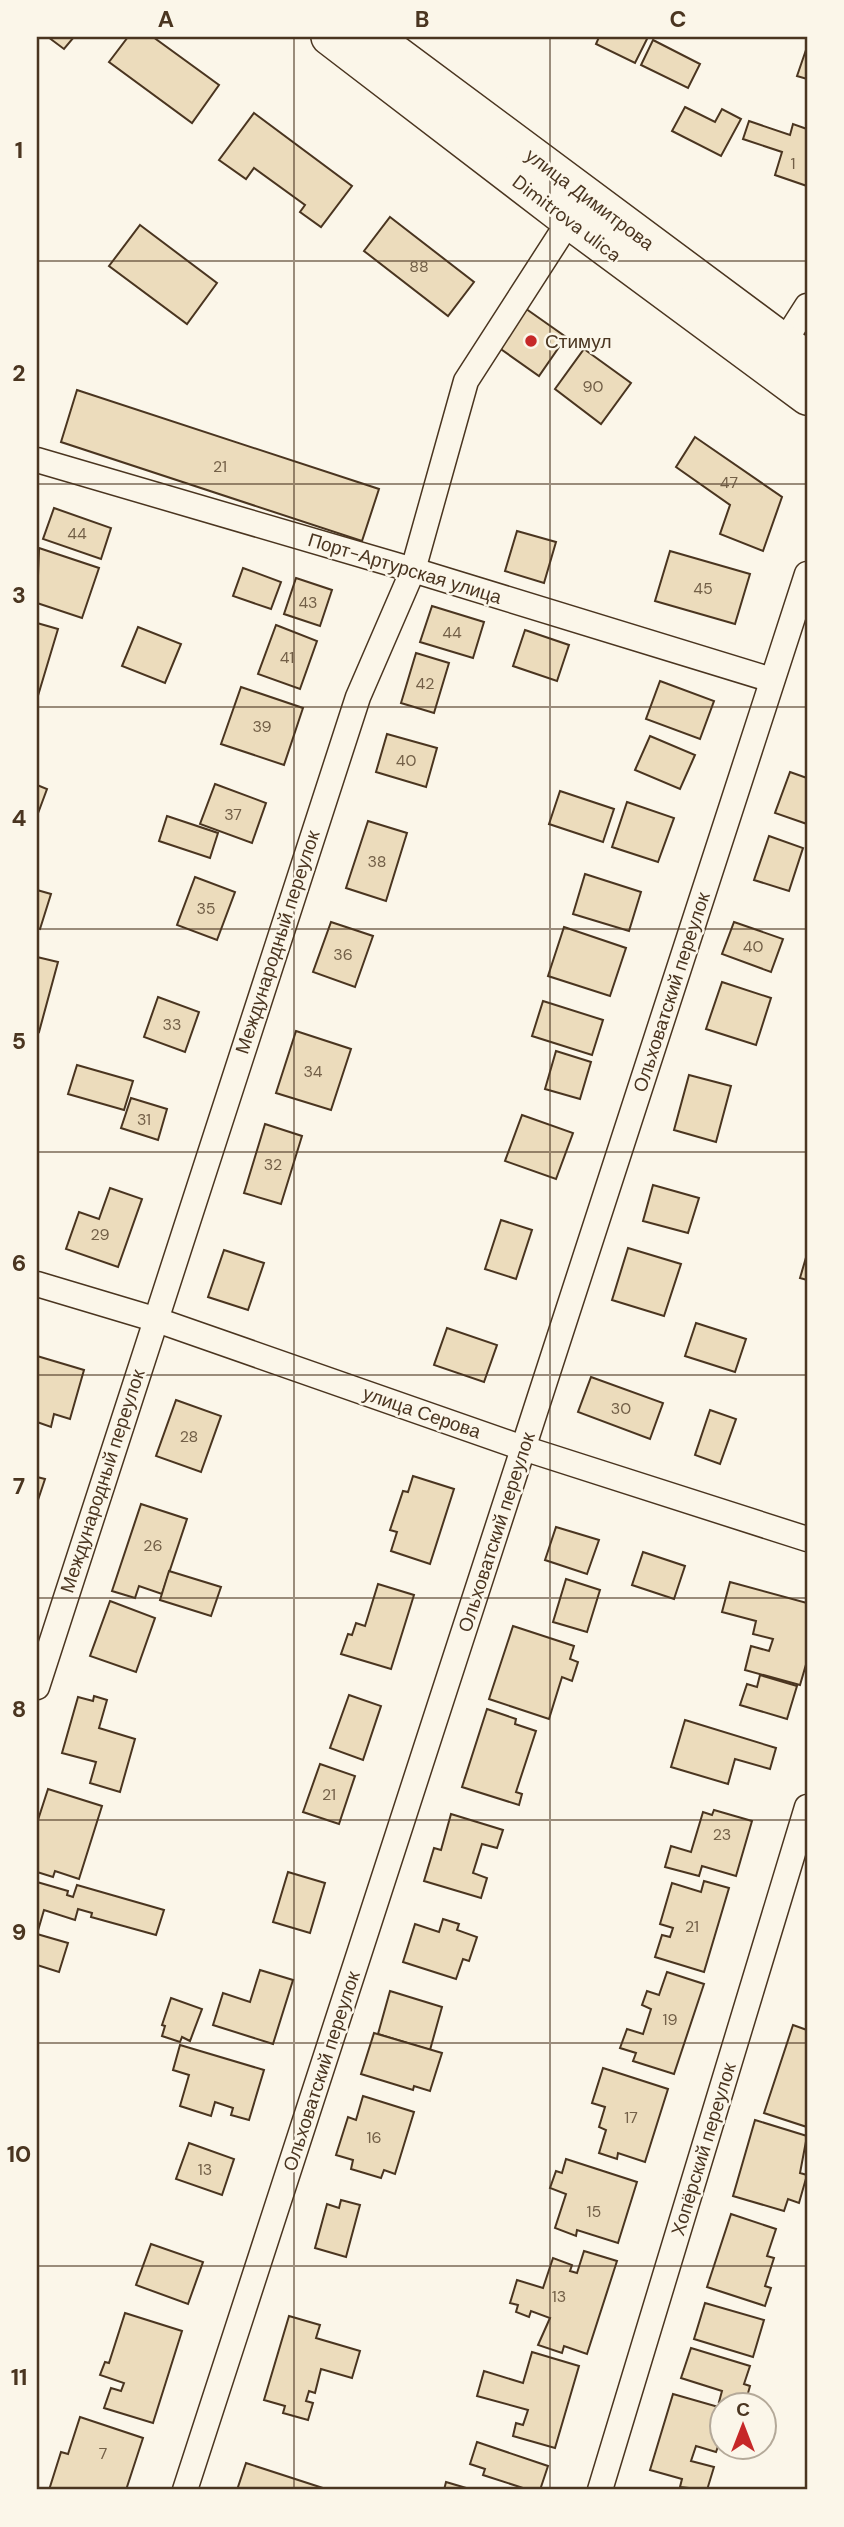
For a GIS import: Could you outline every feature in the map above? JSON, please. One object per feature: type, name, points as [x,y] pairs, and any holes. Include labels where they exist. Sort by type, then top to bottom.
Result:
[{"type":"main road","name":"Dimitrova ulica","points":[[329,37],[569,221],[807,397]]},
{"type":"main road","name":"улица Димитрова","points":[[374,37],[796,351]]},
{"type":"street","name":"Международный переулок","points":[[37,1687],[154,1319],[358,697],[413,570],[466,381],[569,221]]},
{"type":"street","points":[[796,351],[807,306]]},
{"type":"street","name":"Порт-Артурская улица","points":[[37,460],[413,570],[772,680]]},
{"type":"street","name":"Ольховатский переулок","points":[[186,2490],[807,573]]},
{"type":"street","name":"улица Серова","points":[[37,1284],[154,1319],[523,1448],[807,1539]]},
{"type":"street","name":"Хопёрский переулок","points":[[600,2490],[807,1807]]},
{"type":"building","points":[[48,37],[74,37],[64,49]]},
{"type":"building","points":[[128,37],[153,37],[219,85],[192,123],[109,62]]},
{"type":"building","points":[[599,37],[648,37],[635,63],[596,44]]},
{"type":"building","points":[[653,40],[700,64],[688,88],[641,65]]},
{"type":"building","points":[[807,47],[807,79],[797,76]]},
{"type":"building","points":[[685,107],[715,122],[722,109],[741,119],[721,156],[672,131]]},
{"type":"building","points":[[254,113],[352,186],[321,227],[300,212],[305,205],[254,168],[246,179],[219,160]]},
{"type":"building","points":[[749,121],[790,135],[793,124],[807,129],[807,186],[775,175],[782,152],[743,139]]},
{"type":"building","points":[[390,217],[474,282],[448,316],[364,251]]},
{"type":"building","points":[[140,225],[217,283],[187,324],[109,266]]},
{"type":"building","name":"Стимул","points":[[522,306],[566,337],[539,376],[495,345]]},
{"type":"building","points":[[584,349],[631,383],[601,424],[555,389]]},
{"type":"building","points":[[77,390],[379,489],[362,541],[61,442]]},
{"type":"building","points":[[695,437],[782,497],[763,551],[720,534],[730,505],[676,467]]},
{"type":"building","points":[[54,508],[111,528],[101,559],[43,539]]},
{"type":"building","points":[[517,531],[556,542],[544,583],[505,571]]},
{"type":"building","points":[[39,548],[99,568],[82,618],[37,603]]},
{"type":"building","points":[[670,551],[750,574],[735,624],[655,601]]},
{"type":"building","points":[[243,568],[281,582],[271,609],[233,596]]},
{"type":"building","points":[[296,578],[332,590],[320,626],[284,614]]},
{"type":"building","points":[[432,606],[484,622],[473,658],[420,642]]},
{"type":"building","points":[[37,623],[58,629],[37,699]]},
{"type":"building","points":[[276,625],[317,641],[300,689],[258,674]]},
{"type":"building","points":[[138,627],[181,644],[165,683],[122,666]]},
{"type":"building","points":[[525,630],[569,645],[557,681],[513,666]]},
{"type":"building","points":[[416,653],[449,663],[434,713],[401,703]]},
{"type":"building","points":[[660,681],[714,701],[700,739],[646,719]]},
{"type":"building","points":[[241,687],[303,708],[284,765],[221,744]]},
{"type":"building","points":[[387,734],[437,748],[426,787],[376,772]]},
{"type":"building","points":[[650,736],[695,755],[680,789],[635,770]]},
{"type":"building","points":[[790,772],[807,778],[807,824],[775,813]]},
{"type":"building","points":[[215,784],[266,803],[252,843],[200,824]]},
{"type":"building","points":[[37,785],[47,789],[37,816]]},
{"type":"building","points":[[560,791],[614,809],[603,842],[549,824]]},
{"type":"building","points":[[627,802],[674,818],[658,862],[612,847]]},
{"type":"building","points":[[167,816],[218,833],[210,858],[159,841]]},
{"type":"building","points":[[368,821],[407,833],[386,901],[346,888]]},
{"type":"building","points":[[769,836],[803,848],[789,891],[754,880]]},
{"type":"building","points":[[585,874],[641,892],[629,931],[573,914]]},
{"type":"building","points":[[195,877],[235,892],[217,940],[177,925]]},
{"type":"building","points":[[37,890],[51,894],[40,929],[37,928]]},
{"type":"building","points":[[331,922],[373,936],[355,987],[313,972]]},
{"type":"building","points":[[734,922],[783,939],[771,972],[722,954]]},
{"type":"building","points":[[564,927],[626,948],[610,996],[548,976]]},
{"type":"building","points":[[37,957],[58,962],[39,1032],[37,1031]]},
{"type":"building","points":[[722,982],[771,998],[756,1045],[706,1029]]},
{"type":"building","points":[[158,997],[199,1012],[185,1052],[144,1037]]},
{"type":"building","points":[[543,1001],[603,1020],[592,1055],[532,1036]]},
{"type":"building","points":[[296,1031],[351,1049],[331,1110],[276,1093]]},
{"type":"building","points":[[556,1051],[591,1062],[580,1099],[545,1089]]},
{"type":"building","points":[[77,1065],[133,1081],[124,1110],[68,1094]]},
{"type":"building","points":[[689,1075],[731,1086],[716,1142],[674,1130]]},
{"type":"building","points":[[131,1098],[167,1109],[158,1140],[121,1128]]},
{"type":"building","points":[[522,1115],[573,1133],[556,1179],[505,1161]]},
{"type":"building","points":[[265,1124],[302,1136],[281,1204],[244,1193]]},
{"type":"building","points":[[653,1185],[699,1198],[688,1233],[643,1221]]},
{"type":"building","points":[[110,1188],[142,1199],[118,1267],[66,1249],[79,1212],[99,1219]]},
{"type":"building","points":[[501,1220],[532,1230],[516,1279],[485,1269]]},
{"type":"building","points":[[628,1248],[681,1264],[664,1316],[612,1300]]},
{"type":"building","points":[[224,1250],[264,1263],[248,1310],[208,1297]]},
{"type":"building","points":[[807,1254],[807,1280],[800,1278]]},
{"type":"building","points":[[696,1323],[746,1339],[735,1372],[685,1356]]},
{"type":"building","points":[[447,1328],[497,1345],[484,1382],[434,1365]]},
{"type":"building","points":[[37,1356],[84,1370],[70,1419],[54,1414],[51,1427],[37,1422]]},
{"type":"building","points":[[591,1377],[663,1403],[650,1439],[578,1412]]},
{"type":"building","points":[[176,1400],[221,1416],[201,1472],[156,1456]]},
{"type":"building","points":[[710,1410],[736,1419],[720,1464],[695,1455]]},
{"type":"building","points":[[413,1476],[454,1489],[430,1564],[391,1551],[397,1532],[390,1530],[403,1491],[408,1492]]},
{"type":"building","points":[[37,1477],[45,1479],[37,1503]]},
{"type":"building","points":[[141,1504],[187,1519],[162,1594],[139,1586],[135,1598],[112,1591]]},
{"type":"building","points":[[556,1527],[599,1540],[587,1574],[545,1560]]},
{"type":"building","points":[[643,1552],[685,1566],[674,1599],[632,1585]]},
{"type":"building","points":[[169,1571],[221,1587],[211,1616],[160,1600]]},
{"type":"building","points":[[566,1579],[600,1590],[587,1632],[553,1622]]},
{"type":"building","points":[[730,1582],[807,1603],[807,1661],[800,1685],[745,1670],[751,1646],[769,1651],[773,1639],[753,1634],[756,1621],[722,1612]]},
{"type":"building","points":[[378,1584],[414,1595],[391,1669],[341,1654],[348,1634],[352,1635],[356,1623],[365,1626]]},
{"type":"building","points":[[110,1601],[155,1618],[136,1672],[90,1656]]},
{"type":"building","points":[[513,1626],[574,1646],[570,1659],[578,1662],[572,1681],[562,1677],[549,1719],[489,1699]]},
{"type":"building","points":[[760,1675],[797,1686],[787,1719],[740,1705],[747,1684],[757,1687]]},
{"type":"building","points":[[349,1695],[381,1706],[363,1760],[330,1748]]},
{"type":"building","points":[[94,1696],[107,1700],[99,1728],[135,1739],[120,1792],[90,1783],[96,1762],[62,1753],[78,1697],[93,1701]]},
{"type":"building","points":[[487,1709],[516,1719],[515,1724],[536,1731],[516,1792],[522,1794],[519,1805],[462,1787]]},
{"type":"building","points":[[685,1720],[776,1748],[770,1769],[735,1759],[728,1784],[671,1767]]},
{"type":"building","points":[[320,1764],[355,1776],[339,1824],[303,1812]]},
{"type":"building","points":[[48,1789],[102,1806],[79,1879],[55,1871],[53,1877],[37,1872],[37,1823]]},
{"type":"building","points":[[714,1810],[752,1821],[736,1876],[702,1866],[699,1876],[665,1867],[671,1846],[691,1852],[703,1812],[712,1815]]},
{"type":"building","points":[[451,1814],[503,1830],[497,1848],[482,1844],[473,1873],[487,1878],[481,1898],[424,1881],[434,1848],[441,1850]]},
{"type":"building","points":[[288,1872],[325,1883],[310,1933],[273,1922]]},
{"type":"building","points":[[704,1881],[729,1888],[704,1972],[655,1957],[662,1935],[670,1937],[673,1928],[660,1924],[672,1883],[701,1892]]},
{"type":"building","points":[[37,1882],[68,1891],[67,1895],[73,1897],[77,1885],[164,1910],[156,1935],[91,1917],[92,1913],[78,1909],[75,1920],[44,1910],[37,1934]]},
{"type":"building","points":[[443,1919],[459,1924],[457,1930],[477,1937],[469,1961],[463,1959],[456,1979],[403,1962],[415,1924],[439,1932]]},
{"type":"building","points":[[37,1934],[68,1943],[59,1972],[37,1965]]},
{"type":"building","points":[[260,1970],[293,1980],[273,2044],[213,2025],[223,1993],[250,2002]]},
{"type":"building","points":[[667,1972],[704,1984],[674,2074],[633,2061],[636,2053],[620,2048],[627,2029],[643,2034],[651,2009],[642,2005],[647,1991],[659,1995]]},
{"type":"building","points":[[390,1991],[442,2007],[430,2050],[378,2034]]},
{"type":"building","points":[[171,1998],[202,2009],[190,2041],[182,2037],[180,2042],[162,2036],[165,2026],[162,2025]]},
{"type":"building","points":[[793,2025],[807,2030],[807,2127],[764,2113]]},
{"type":"building","points":[[374,2033],[442,2053],[430,2091],[414,2086],[413,2090],[361,2074]]},
{"type":"building","points":[[180,2045],[264,2070],[249,2120],[231,2115],[233,2108],[215,2102],[211,2116],[180,2106],[189,2075],[173,2070]]},
{"type":"building","points":[[603,2068],[668,2089],[645,2162],[618,2153],[617,2159],[599,2153],[606,2130],[599,2127],[605,2107],[592,2103]]},
{"type":"building","points":[[363,2096],[414,2112],[395,2174],[384,2170],[381,2178],[351,2169],[353,2160],[336,2155],[348,2117],[356,2120]]},
{"type":"building","points":[[755,2120],[807,2136],[800,2173],[807,2175],[799,2203],[788,2199],[784,2211],[733,2196]]},
{"type":"building","points":[[189,2143],[234,2159],[222,2195],[176,2179]]},
{"type":"building","points":[[566,2159],[637,2182],[618,2243],[577,2230],[576,2236],[555,2228],[566,2194],[550,2188],[556,2171],[562,2173]]},
{"type":"building","points":[[341,2200],[360,2205],[346,2257],[315,2248],[327,2204],[339,2208]]},
{"type":"building","points":[[731,2214],[776,2229],[767,2256],[774,2258],[765,2286],[771,2288],[765,2306],[707,2287]]},
{"type":"building","points":[[151,2244],[203,2262],[188,2304],[136,2285]]},
{"type":"building","points":[[584,2251],[617,2261],[587,2354],[564,2346],[562,2353],[538,2345],[550,2318],[531,2311],[529,2317],[516,2312],[518,2305],[510,2303],[517,2280],[543,2288],[553,2258],[572,2265],[570,2271],[577,2273]]},
{"type":"building","points":[[705,2303],[764,2320],[753,2357],[694,2339]]},
{"type":"building","points":[[125,2313],[182,2331],[153,2423],[104,2408],[111,2388],[121,2391],[124,2383],[100,2375],[105,2362],[109,2363]]},
{"type":"building","points":[[289,2316],[320,2325],[316,2338],[360,2351],[352,2378],[321,2369],[315,2393],[309,2391],[306,2401],[313,2403],[308,2420],[283,2413],[285,2406],[264,2400]]},
{"type":"building","points":[[691,2348],[750,2366],[744,2384],[750,2386],[749,2390],[719,2390],[681,2378]]},
{"type":"building","points":[[532,2352],[579,2366],[555,2448],[513,2436],[516,2423],[523,2425],[528,2410],[477,2396],[484,2371],[523,2383]]},
{"type":"building","points":[[673,2394],[708,2404],[708,2450],[696,2446],[691,2461],[714,2467],[707,2490],[680,2487],[682,2479],[650,2470]]},
{"type":"building","points":[[80,2417],[143,2438],[126,2490],[49,2490],[61,2452],[68,2454]]},
{"type":"building","points":[[477,2442],[548,2466],[540,2490],[529,2490],[483,2475],[485,2469],[470,2464]]},
{"type":"building","points":[[246,2463],[329,2490],[237,2490]]},
{"type":"building","points":[[446,2482],[473,2490],[444,2490]]},
{"type":"place","name":"Стимул","points":[[531,341]]}]
